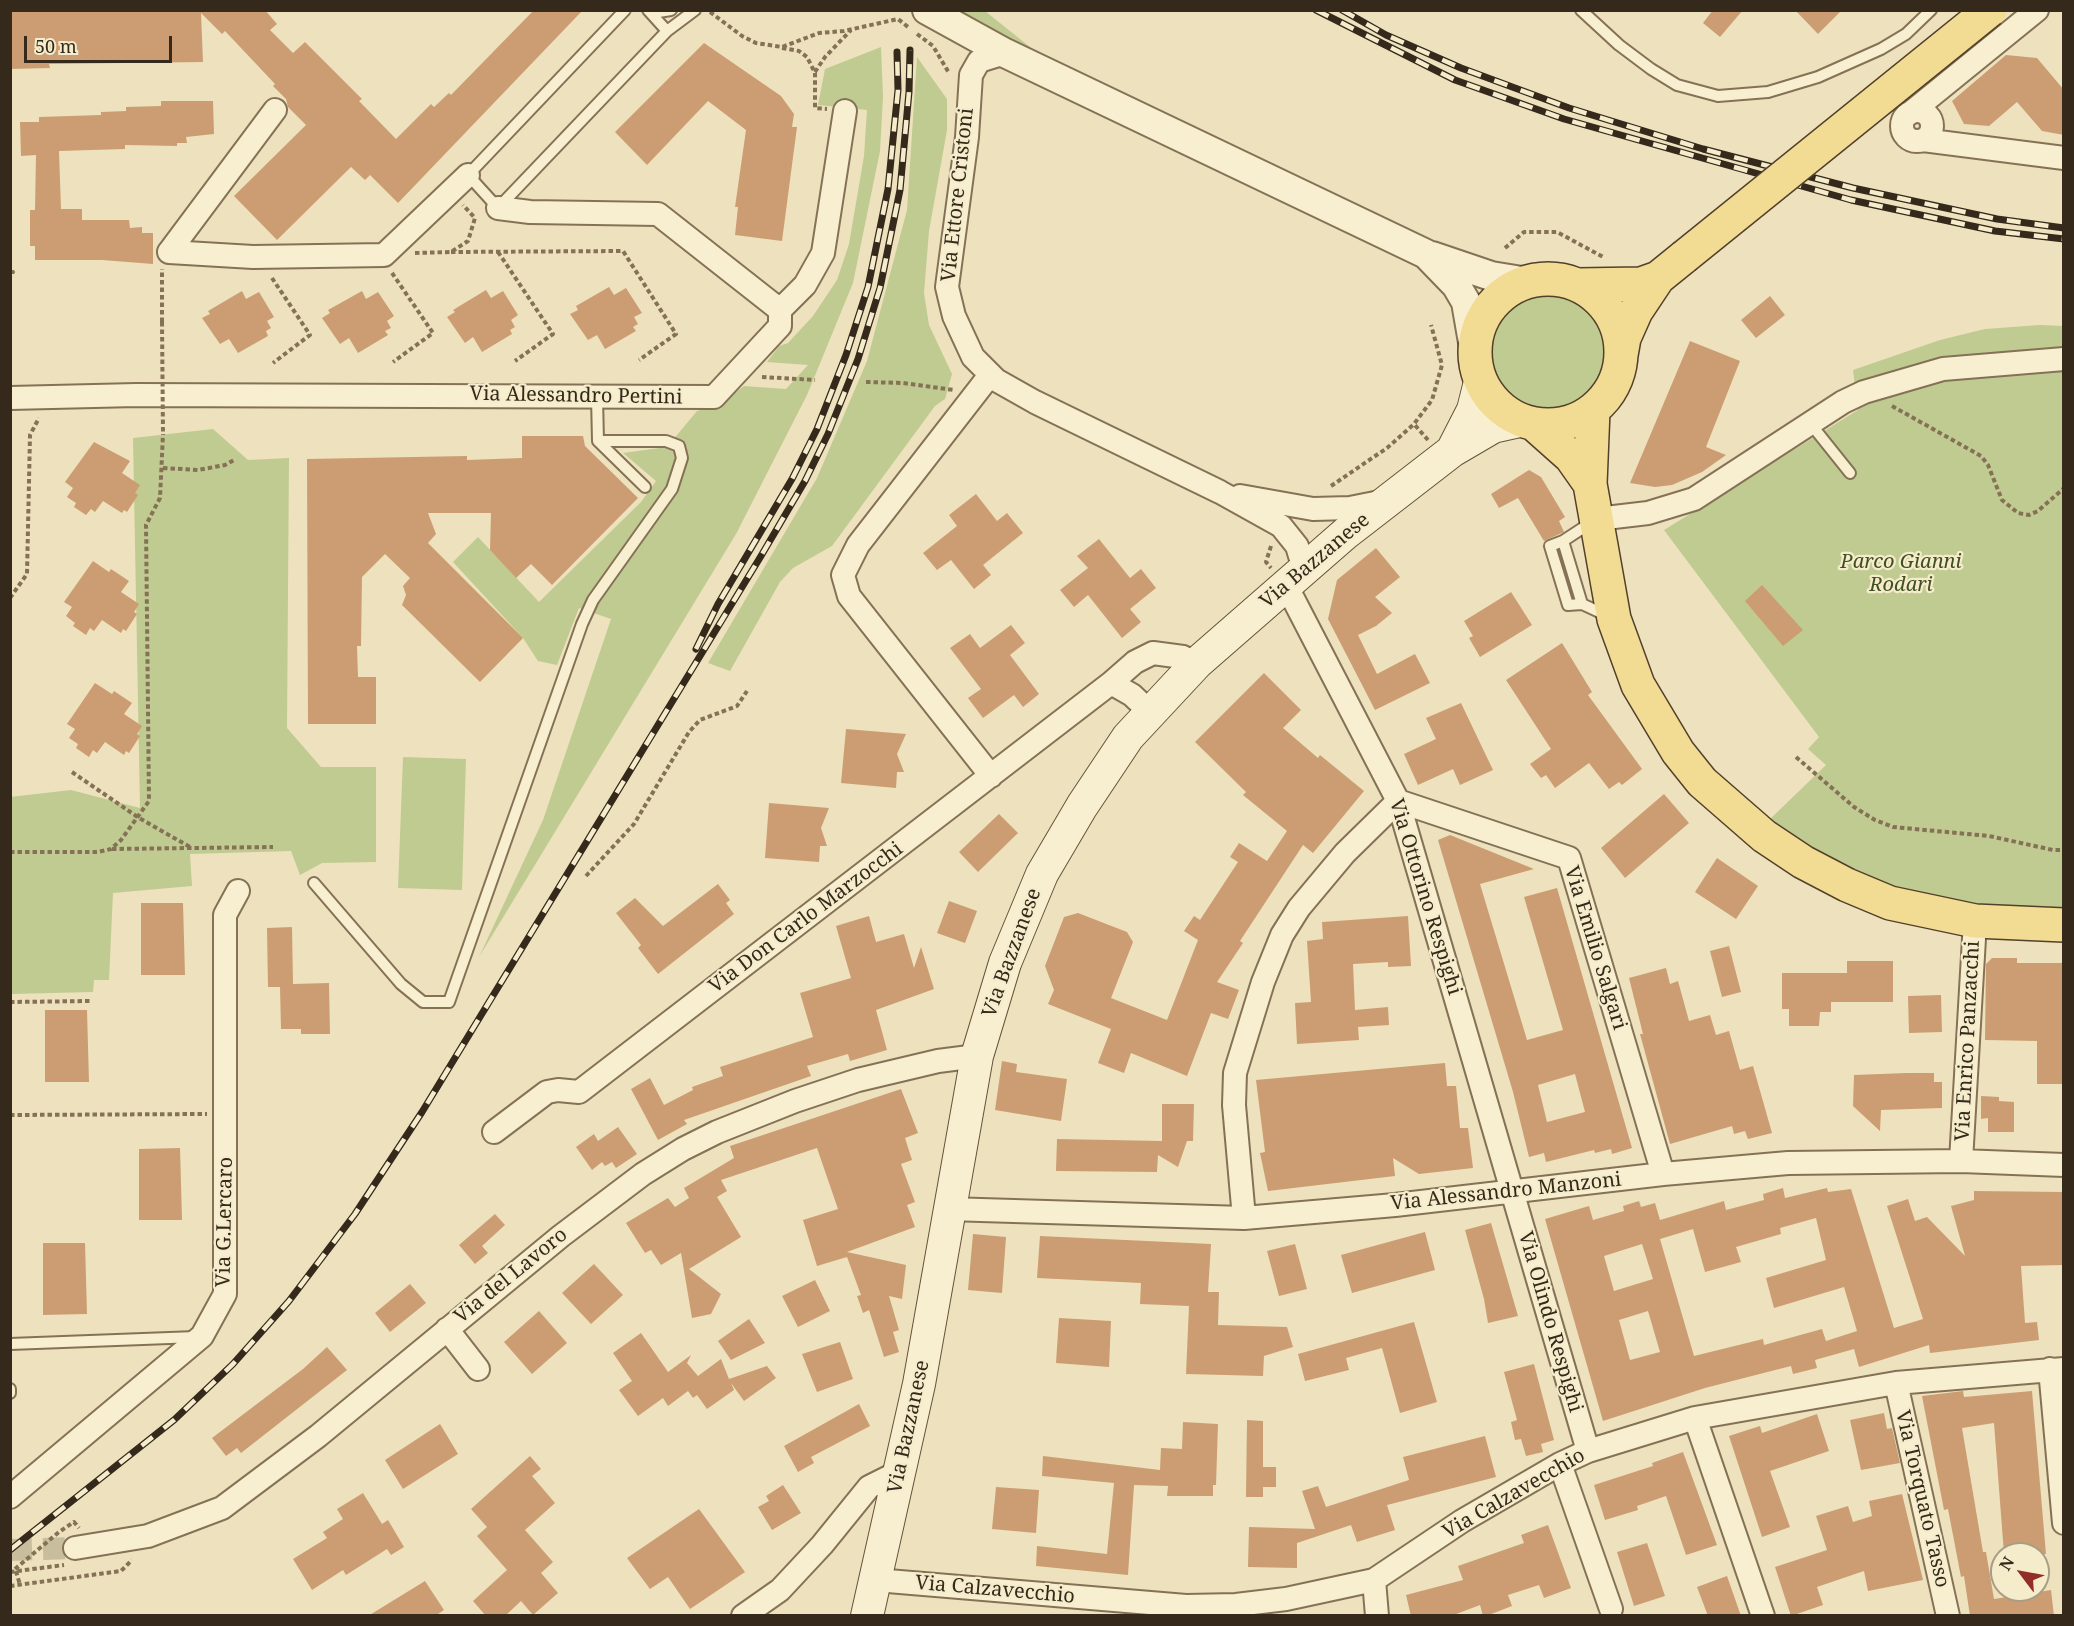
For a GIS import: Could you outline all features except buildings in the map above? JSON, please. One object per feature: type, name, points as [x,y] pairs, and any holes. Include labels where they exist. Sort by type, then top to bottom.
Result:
[{"type":"main road","points":[[1590,484],[1571,457],[1528,423],[1496,405],[1480,382],[1474,348],[1484,315],[1496,300],[1510,289],[1528,282],[1552,279],[1578,285],[1641,284],[1658,278],[1990,10]]},
{"type":"main road","points":[[1528,423],[1566,423],[1593,410],[1606,396],[1615,381],[1628,329],[1658,278]]},
{"type":"main road","points":[[1578,285],[1592,293],[1612,317],[1618,332],[1620,363]]},
{"type":"main road","name":"Via Bazzanese","points":[[867,1616],[919,1384],[948,1209],[977,1056],[1005,963],[1042,874],[1099,779],[1128,737],[1150,712],[1197,663],[1295,577],[1389,500],[1473,410],[1480,382]]},
{"type":"main road","points":[[1593,410],[1590,484],[1614,619],[1638,685],[1650,709],[1678,753],[1702,782],[1730,808],[1803,862],[1847,885],[1890,903],[1975,921],[2064,925]]},
{"type":"main road","name":"Via Bazzanese","points":[[1440,446],[1493,427],[1528,423]]},
{"type":"street","points":[[927,10],[962,32],[1426,254],[1491,276],[1528,282]]},
{"type":"street","points":[[2037,10],[1909,114],[1918,111],[1930,119],[1930,133],[1923,140],[2064,158]]},
{"type":"street","name":"Via Ettore Cristoni","points":[[962,32],[969,48],[971,75],[967,137],[947,287],[954,316],[973,357],[990,375],[1035,402],[1220,492],[1281,526],[1297,546],[1295,577]]},
{"type":"street","points":[[971,75],[980,61],[1005,53]]},
{"type":"street","points":[[169,252],[275,110]]},
{"type":"street","points":[[498,208],[530,212],[658,214],[780,310],[805,285],[823,253],[845,111]]},
{"type":"street","points":[[169,252],[257,257],[382,255],[468,175]]},
{"type":"street","points":[[1426,254],[1456,285],[1466,302],[1474,348]]},
{"type":"street","name":"Via Alessandro Pertini","points":[[10,398],[60,395],[714,398],[780,326],[780,310]]},
{"type":"street","points":[[1597,519],[1648,513],[1694,499],[1810,423],[1864,392],[1943,369],[2064,359]]},
{"type":"street","points":[[990,375],[858,545],[843,575],[849,596],[991,776]]},
{"type":"street","name":"Via Ettore Cristoni","points":[[1220,492],[1313,509],[1350,508],[1389,500]]},
{"type":"street","name":"Via Ottorino Respighi","points":[[1295,577],[1398,801],[1513,1193]]},
{"type":"street","name":"Via Don Carlo Marzocchi","points":[[494,1132],[547,1092],[558,1090],[579,1092],[991,776],[1135,662],[1153,653],[1175,655],[1197,663]]},
{"type":"street","points":[[1111,682],[1132,695],[1150,712]]},
{"type":"street","points":[[1244,1218],[1235,1124],[1235,1073],[1263,982],[1282,935],[1299,908],[1345,853],[1398,801]]},
{"type":"street","name":"Via Emilio Salgari","points":[[1398,801],[1569,858],[1663,1174]]},
{"type":"street","name":"Via G.Lercaro","points":[[10,1497],[202,1336],[225,1294],[225,915],[238,891]]},
{"type":"street","name":"Via Enrico Panzacchi","points":[[1961,1161],[1975,921]]},
{"type":"street","name":"Via del Lavoro","points":[[75,1548],[148,1536],[222,1508],[318,1436],[561,1236],[643,1174],[683,1149],[717,1132],[795,1101],[858,1080],[938,1061],[977,1056]]},
{"type":"street","name":"Via Alessandro Manzoni","points":[[948,1209],[1244,1218],[1513,1193],[1663,1174],[1788,1163],[1961,1161],[2064,1165]]},
{"type":"street","name":"Via Olindo Respighi","points":[[1513,1193],[1588,1451]]},
{"type":"street","points":[[447,1329],[478,1369]]},
{"type":"street","points":[[2057,1369],[2064,1523]]},
{"type":"street","name":"Via Calzavecchio","points":[[876,1580],[1186,1611],[1286,1599],[1374,1580],[1462,1521],[1560,1464],[1588,1451],[1695,1418],[1896,1383],[2057,1369]]},
{"type":"street","name":"Via Torquato Tasso","points":[[1896,1383],[1948,1616]]},
{"type":"street","points":[[1695,1418],[1763,1616]]},
{"type":"street","points":[[1560,1464],[1611,1609]]},
{"type":"street","points":[[743,1616],[780,1590],[822,1545],[869,1487],[899,1472]]},
{"type":"street","points":[[1374,1580],[1377,1616]]},
{"type":"lane","points":[[625,10],[468,175],[498,208],[667,31],[695,10]]},
{"type":"lane","points":[[650,12],[671,10]]},
{"type":"lane","points":[[1581,10],[1618,45],[1651,69],[1677,85],[1718,96],[1768,92],[1818,77],[1881,49],[1906,34],[1931,10]]},
{"type":"lane","points":[[650,12],[667,31]]},
{"type":"lane","points":[[597,396],[598,441],[645,487]]},
{"type":"lane","points":[[1810,423],[1850,473]]},
{"type":"lane","points":[[314,883],[401,984],[423,1002],[449,1002],[582,624],[593,600],[672,489],[682,458],[679,446],[666,441],[598,441]]},
{"type":"lane","points":[[1597,519],[1563,541],[1582,604],[1614,619]]},
{"type":"lane","points":[[10,1344],[202,1336]]},
{"type":"path","points":[[710,12],[742,36],[756,43],[799,51],[807,57],[815,73],[815,108],[845,111]]},
{"type":"path","points":[[782,47],[819,33],[852,29],[898,19]]},
{"type":"path","points":[[815,73],[832,48],[852,29]]},
{"type":"path","points":[[450,192],[475,218],[468,241],[451,252]]},
{"type":"path","points":[[1505,248],[1524,232],[1557,232],[1610,260]]},
{"type":"path","points":[[382,255],[451,252],[623,251],[676,334],[639,360]]},
{"type":"path","points":[[111,849],[139,818],[149,801],[151,786],[146,525],[160,498],[163,468],[161,273],[169,252]]},
{"type":"path","points":[[498,252],[553,334],[515,361]]},
{"type":"path","points":[[382,255],[433,333],[393,362]]},
{"type":"path","points":[[257,257],[310,335],[273,363]]},
{"type":"path","points":[[10,272],[13,272],[10,277]]},
{"type":"path","points":[[1331,486],[1388,448],[1414,424],[1432,400],[1442,365],[1431,326]]},
{"type":"path","points":[[762,377],[815,380]]},
{"type":"path","points":[[866,382],[920,385]]},
{"type":"path","points":[[1864,392],[1948,435],[1981,456],[1988,465],[2002,500],[2018,513],[2029,514],[2038,511],[2064,488]]},
{"type":"path","points":[[10,598],[27,574],[30,435],[33,424],[44,412]]},
{"type":"path","points":[[1414,424],[1440,446]]},
{"type":"path","points":[[163,468],[198,470],[225,465],[234,460]]},
{"type":"path","points":[[586,876],[634,824],[694,726],[700,720],[736,706],[747,691]]},
{"type":"path","points":[[1796,757],[1854,807],[1875,820],[1893,826],[1989,836],[2053,850],[2064,850]]},
{"type":"path","points":[[72,772],[139,818],[191,848]]},
{"type":"path","points":[[10,852],[273,847]]},
{"type":"path","points":[[10,1002],[91,1001]]},
{"type":"path","points":[[10,1115],[226,1114]]},
{"type":"path","points":[[13,1570],[74,1522]]},
{"type":"path","points":[[10,1586],[121,1571],[132,1559]]},
{"type":"path","points":[[13,1570],[27,1569]]},
{"type":"path","points":[[13,1570],[20,1586]]},
{"type":"green space","points":[[951,11],[985,11],[1035,51],[959,17]]},
{"type":"green space","points":[[881,47],[883,97],[880,151],[853,283],[807,395],[736,534],[479,957],[543,820],[611,619],[579,608],[557,665],[538,661],[523,638],[453,562],[478,537],[539,602],[641,502],[656,481],[623,453],[667,447],[697,411],[720,404],[744,386],[786,389],[808,365],[767,362],[779,346],[788,343],[813,316],[837,280],[849,244],[864,156],[867,110],[818,105],[825,69]]},
{"type":"green space","points":[[917,57],[947,99],[947,130],[929,231],[924,293],[929,325],[952,374],[945,399],[935,406],[832,546],[793,568],[780,582],[730,671],[708,663],[817,478],[867,361],[907,210]]},
{"type":"green space","points":[[1550,287],[1575,292],[1595,306],[1609,326],[1614,351],[1609,376],[1595,396],[1575,410],[1550,415],[1525,410],[1505,396],[1491,376],[1486,351],[1491,326],[1505,306],[1525,292]]},
{"type":"green space","name":"Parco Gianni Rodari","points":[[2040,325],[2063,326],[2063,911],[1996,910],[1946,902],[1887,884],[1828,860],[1767,822],[1826,765],[1808,749],[1819,737],[1664,530],[1858,410],[1853,370],[1940,340],[1985,329]]},
{"type":"green space","points":[[213,429],[248,460],[289,458],[287,728],[321,767],[376,767],[376,862],[322,863],[300,875],[291,851],[190,854],[192,886],[113,893],[109,980],[94,980],[93,992],[11,994],[10,797],[71,790],[140,808],[133,438]]},
{"type":"green space","points":[[403,757],[466,759],[462,890],[398,888]]},
{"type":"tunnel","points":[[10,1550],[75,1548]]},
{"type":"railway","points":[[1316,10],[1455,80],[1564,119],[1851,200],[1995,231],[2064,239]]},
{"type":"railway","points":[[1342,10],[1386,35],[1461,68],[1569,108],[1703,149],[1853,188],[1997,219],[2064,228]]},
{"type":"railway","points":[[10,1550],[174,1420],[233,1364],[289,1301],[355,1214],[422,1112],[761,556],[805,481],[828,434],[858,359],[880,288],[900,190],[909,92],[910,50]]},
{"type":"railway","points":[[696,649],[718,604],[792,479],[817,429],[846,355],[868,287],[888,189],[898,90],[897,52]]}]
